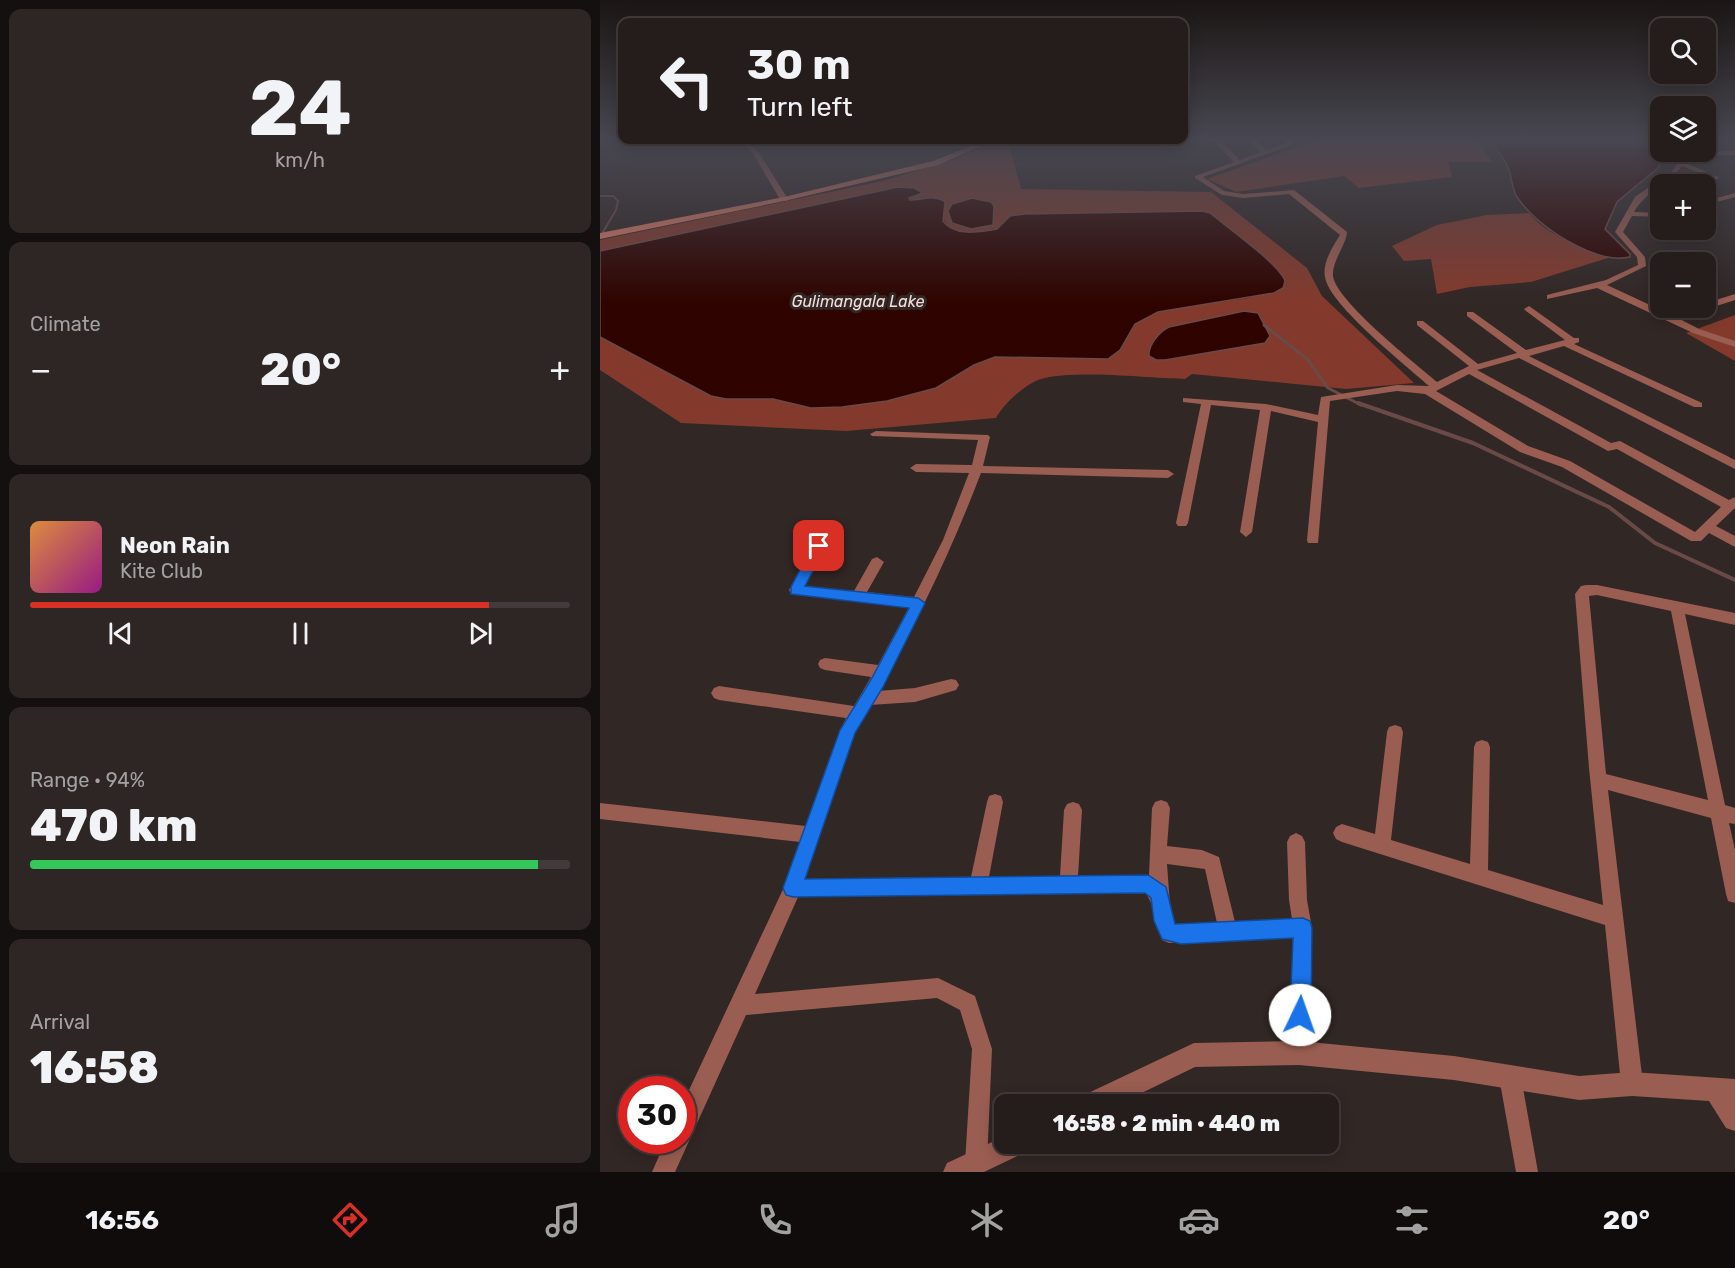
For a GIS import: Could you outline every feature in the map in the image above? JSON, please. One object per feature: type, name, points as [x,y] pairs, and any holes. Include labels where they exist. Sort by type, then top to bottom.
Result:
[{"type":"main road","points":[[600,236],[815,192]]},
{"type":"street","points":[[780,192],[784,199]]},
{"type":"street","points":[[1220,192],[1232,195],[1291,192],[1344,234],[1330,268],[1329,279],[1352,310],[1432,389],[1524,449],[1566,464],[1696,538],[1733,503],[1616,444],[1612,448],[1472,369],[1420,322]]},
{"type":"street","points":[[1551,297],[1599,285],[1642,266],[1641,257],[1619,232],[1638,200],[1649,192]]},
{"type":"street","points":[[1716,200],[1735,195]]},
{"type":"street","points":[[1630,214],[1650,215]]},
{"type":"street","points":[[1599,285],[1650,308]]},
{"type":"street","points":[[1716,303],[1735,297]]},
{"type":"street","points":[[1529,309],[1571,341],[1698,405]]},
{"type":"street","points":[[1470,314],[1522,355],[1735,465]]},
{"type":"street","points":[[1670,318],[1696,331],[1735,344]]},
{"type":"street","points":[[1313,540],[1325,399],[1397,388],[1432,389],[1472,369],[1571,341]]},
{"type":"street","points":[[1187,400],[1266,407],[1324,420]]},
{"type":"street","points":[[1182,523],[1207,401]]},
{"type":"street","points":[[1246,532],[1266,407]]},
{"type":"street","points":[[696,1101],[793,888],[835,760],[862,706],[883,672],[949,540],[976,471],[984,437],[876,434]]},
{"type":"street","points":[[916,468],[1168,474]]},
{"type":"street","points":[[1708,527],[1735,542]]},
{"type":"street","points":[[819,546],[796,590],[918,603]]},
{"type":"street","points":[[858,597],[877,562]]},
{"type":"street","points":[[1632,1084],[1599,780],[1582,594],[1586,590],[1597,590],[1735,620]]},
{"type":"street","points":[[1677,608],[1735,894]]},
{"type":"street","points":[[825,664],[883,672]]},
{"type":"street","points":[[719,693],[862,706],[951,685]]},
{"type":"street","points":[[1382,846],[1395,732]]},
{"type":"street","points":[[1479,876],[1482,747]]},
{"type":"street","points":[[1599,780],[1735,816]]},
{"type":"street","points":[[978,886],[995,802]]},
{"type":"street","points":[[1161,808],[1160,894],[1163,921],[1169,933],[1303,928]]},
{"type":"street","points":[[1068,885],[1073,810]]},
{"type":"street","points":[[600,811],[810,835]]},
{"type":"street","points":[[1342,833],[1614,918]]},
{"type":"street","points":[[1296,842],[1298,900],[1303,928],[1299,1053]]},
{"type":"street","points":[[1159,854],[1202,859],[1213,863],[1228,932]]},
{"type":"street","points":[[793,888],[1148,884],[1160,894]]},
{"type":"street","points":[[741,1005],[938,988],[968,1003],[982,1049],[966,1167]]},
{"type":"street","points":[[1114,1094],[1194,1054],[1299,1053],[1454,1068],[1579,1088],[1632,1084],[1726,1091],[1735,1119]]},
{"type":"street","points":[[1510,1077],[1527,1172]]},
{"type":"street","points":[[663,1172],[671,1154]]},
{"type":"street","points":[[966,1167],[994,1154]]},
{"type":"shaded area","points":[[832,192],[884,192],[600,251],[600,240]]},
{"type":"shaded area","points":[[910,192],[1211,192],[1307,268],[1322,296],[1414,383],[1346,389],[1192,374],[1185,379],[1095,375],[1060,376],[1031,383],[1011,400],[996,418],[846,431],[681,423],[600,370],[600,337],[711,396],[726,399],[773,399],[811,408],[842,407],[887,401],[936,388],[974,365],[995,357],[1108,359],[1120,350],[1135,324],[1158,311],[1249,298],[1283,288],[1283,276],[1210,213],[1202,211],[1023,214],[1010,216],[997,230],[970,233],[955,230],[949,226],[942,210],[909,200],[914,197]]},
{"type":"shaded area","points":[[1529,213],[1556,235],[1578,246],[1611,257],[1531,282],[1470,287],[1437,294],[1431,259],[1404,261],[1392,246],[1437,225],[1487,215]]},
{"type":"shaded area","points":[[1735,315],[1735,361],[1686,333]]},
{"type":"water","name":"Gulimangala Lake","points":[[876,192],[921,192],[923,193],[909,198],[910,200],[933,198],[945,202],[943,221],[954,229],[968,232],[997,229],[1010,216],[1024,214],[1202,211],[1210,213],[1252,246],[1273,265],[1285,281],[1283,288],[1274,293],[1158,312],[1135,324],[1120,350],[1108,359],[995,357],[974,365],[936,388],[887,401],[842,407],[811,408],[773,399],[726,399],[711,396],[600,337],[600,251]]},
{"type":"water","points":[[1515,192],[1629,192],[1617,202],[1605,229],[1630,254],[1630,257],[1616,258],[1583,249],[1551,230],[1526,208]]},
{"type":"water","points":[[972,198],[991,202],[994,206],[993,225],[971,229],[952,223],[948,211],[952,204]]},
{"type":"water","points":[[1244,311],[1258,313],[1270,336],[1265,343],[1165,360],[1156,360],[1149,356],[1150,347],[1155,339],[1169,327]]},
{"type":"waterway","points":[[600,196],[613,196],[618,201],[616,210],[603,232]]},
{"type":"waterway","points":[[1264,325],[1307,359],[1328,388],[1361,405]]},
{"type":"waterway","points":[[1358,403],[1473,443],[1609,507],[1655,543],[1735,580]]},
{"type":"route","points":[[819,546],[796,590],[918,603],[877,682],[848,730],[835,760],[793,888],[1148,884],[1160,894],[1163,921],[1169,933],[1303,928],[1300,1015]]}]
